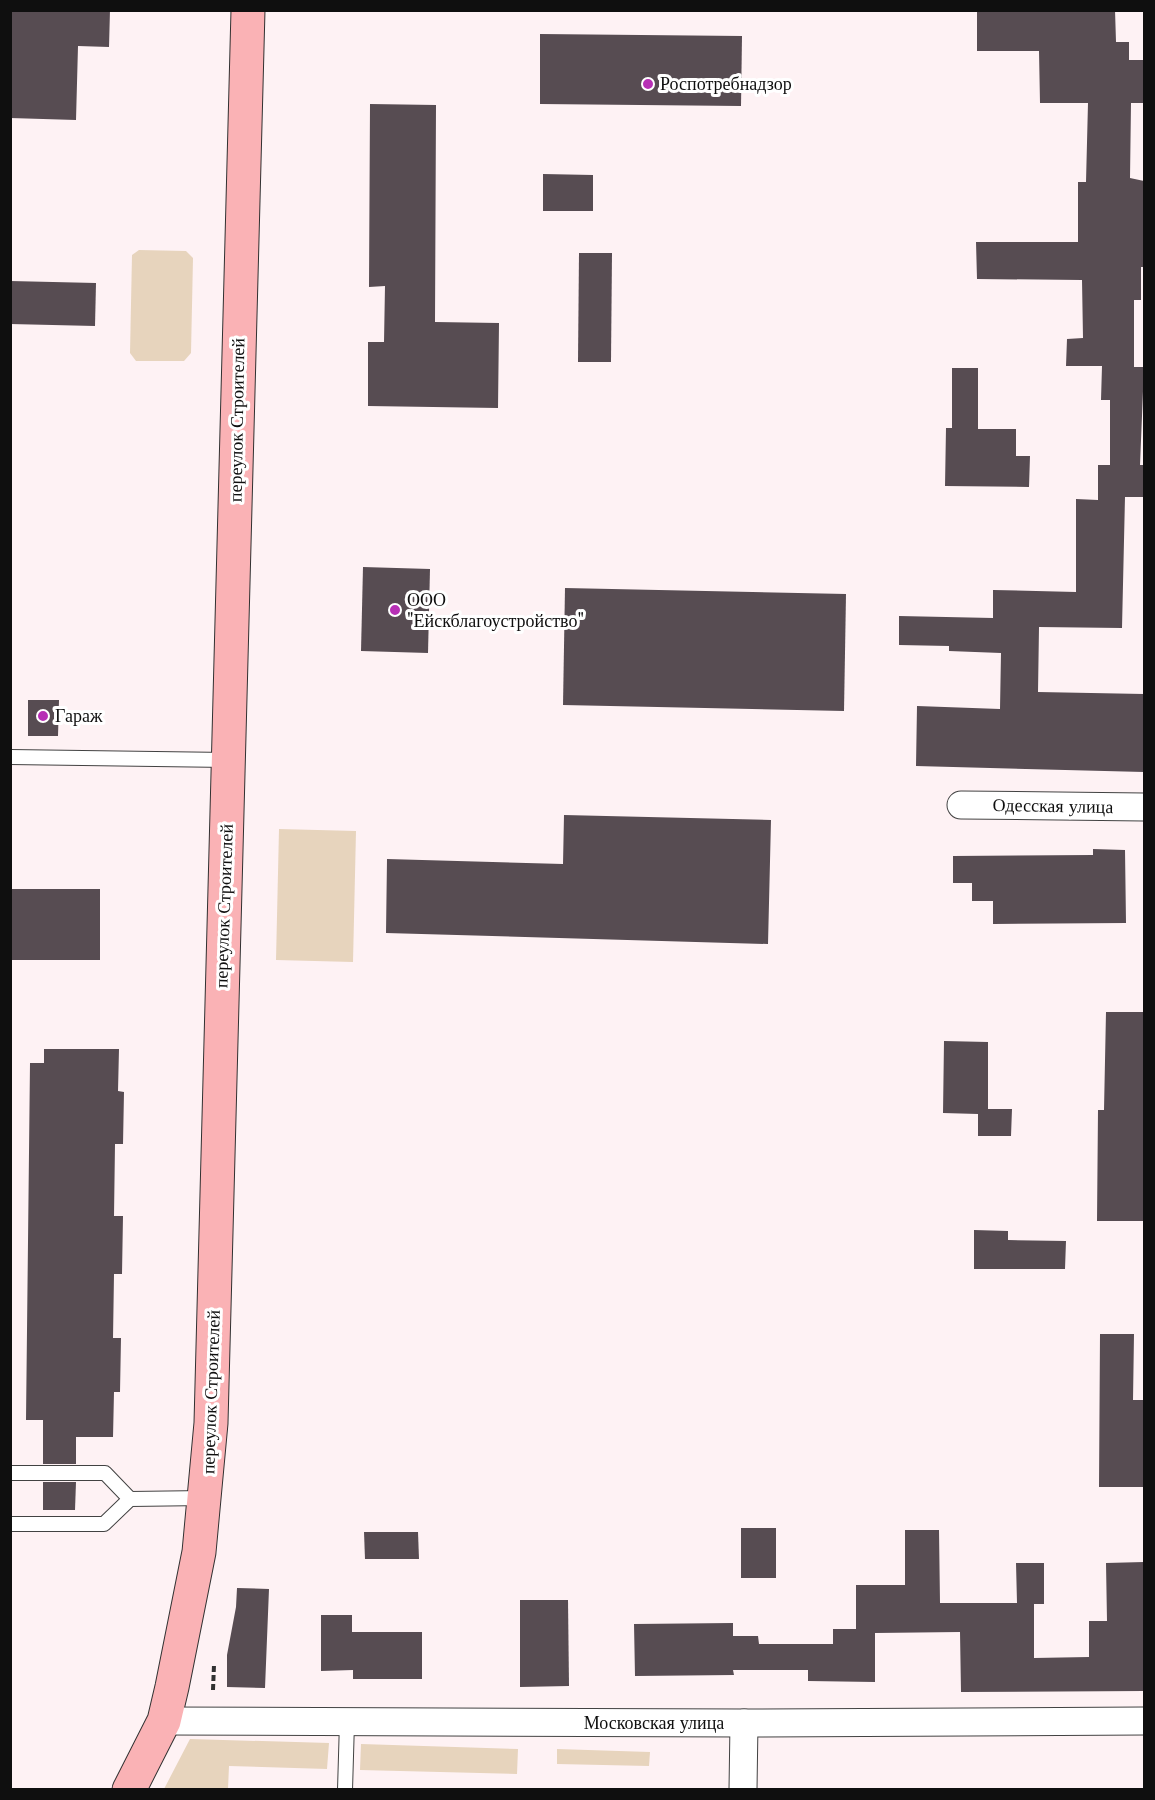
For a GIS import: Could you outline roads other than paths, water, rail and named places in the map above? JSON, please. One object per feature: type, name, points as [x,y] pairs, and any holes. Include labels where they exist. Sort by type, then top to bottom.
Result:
[{"type":"street","name":"переулок Строителей","points":[[129,1790],[164,1721],[199,1552],[211,1423],[248,10]]},
{"type":"street","name":"Одесская улица","points":[[961,805],[1144,807]]},
{"type":"street","name":"Московская улица","points":[[164,1721],[744,1723],[1144,1721]]},
{"type":"street","points":[[742,1790],[744,1723]]},
{"type":"lane","points":[[10,757],[228,760]]},
{"type":"lane","points":[[10,1473],[105,1473],[130,1499]]},
{"type":"lane","points":[[10,1524],[104,1524],[130,1499],[205,1498]]},
{"type":"lane","points":[[345,1790],[347,1722]]},
{"type":"place","name":"Роспотребнадзор","points":[[648,84]]},
{"type":"place","name":"ООО \"Ейскблагоустройство\"","points":[[395,610]]},
{"type":"place","name":"Гараж","points":[[43,716]]}]
